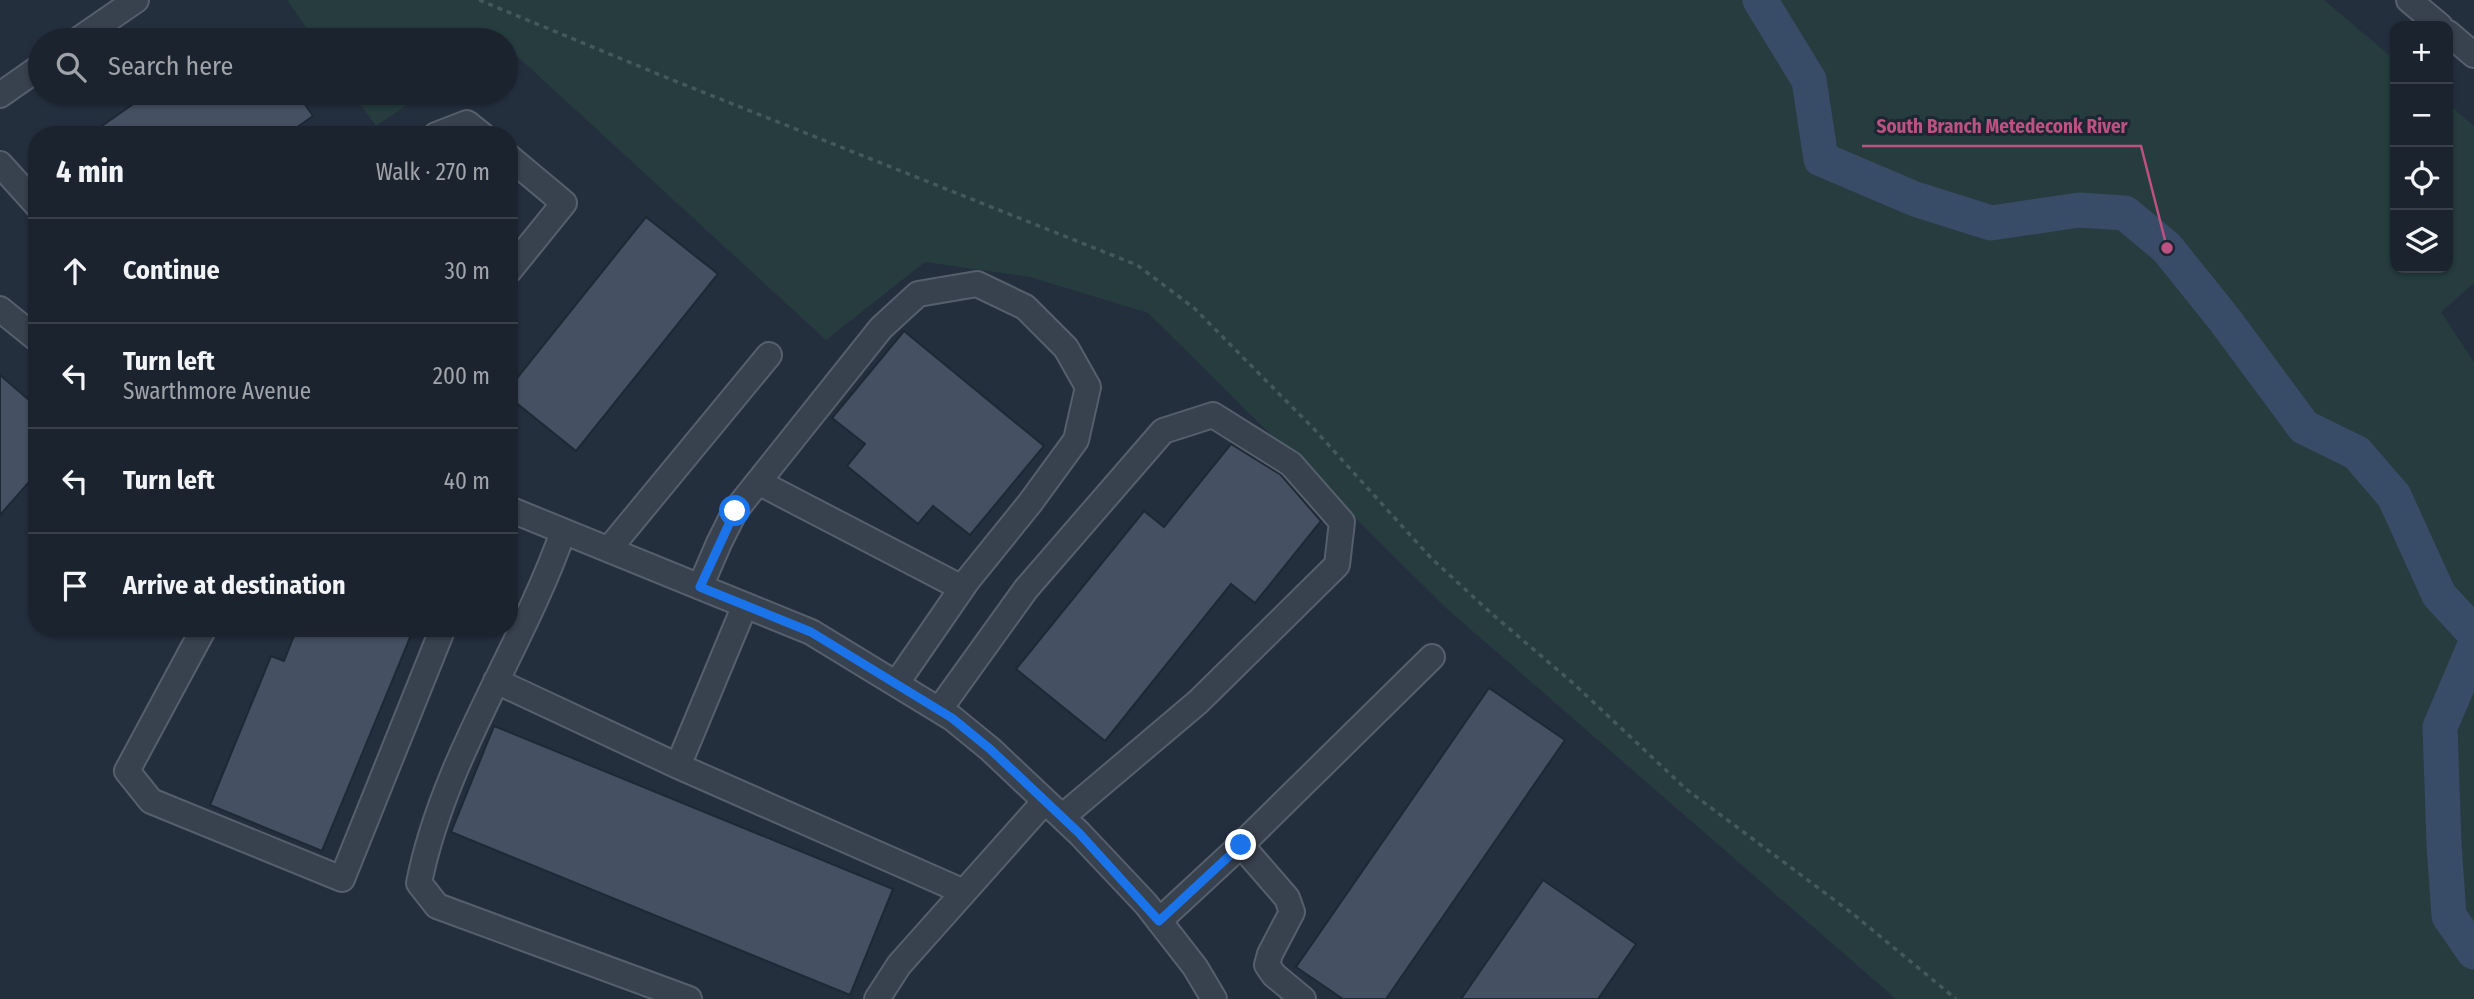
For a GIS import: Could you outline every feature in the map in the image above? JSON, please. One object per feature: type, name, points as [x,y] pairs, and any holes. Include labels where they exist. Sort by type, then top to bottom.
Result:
[{"type":"street","points":[[95,28],[136,0]]},
{"type":"street","points":[[2409,0],[2434,21]]},
{"type":"street","points":[[2453,37],[2474,55]]},
{"type":"street","points":[[0,95],[28,75]]},
{"type":"street","points":[[518,165],[564,203],[518,260]]},
{"type":"street","points":[[2,169],[28,196]]},
{"type":"street","points":[[700,587],[735,511],[881,328],[918,294],[977,284],[1025,307],[1066,348],[1088,387],[1076,440],[962,588],[896,684]]},
{"type":"street","points":[[0,309],[28,332]]},
{"type":"street","points":[[609,549],[769,355]]},
{"type":"street","points":[[877,999],[899,965],[964,892],[1054,809],[1198,702],[1337,565],[1342,522],[1291,464],[1213,415],[1163,431],[1026,589],[939,710]]},
{"type":"street","points":[[758,482],[962,588]]},
{"type":"street","points":[[518,513],[811,632],[939,710],[990,749],[1054,809],[1138,895],[1195,967],[1214,999]]},
{"type":"street","points":[[518,636],[547,577],[563,532]]},
{"type":"street","points":[[678,766],[744,605]]},
{"type":"street","points":[[199,637],[127,771],[150,801],[342,879],[439,637]]},
{"type":"street","points":[[518,637],[442,803],[419,883],[437,906],[690,999]]},
{"type":"street","points":[[1159,921],[1241,845],[1432,657]]},
{"type":"street","points":[[496,681],[678,766],[964,892]]},
{"type":"street","points":[[1241,845],[1287,898],[1292,912],[1267,965],[1273,975],[1303,999]]},
{"type":"green space","points":[[287,0],[2324,0],[2390,56],[2390,273],[2453,273],[2453,108],[2474,126],[2474,283],[2441,312],[2474,362],[2474,999],[1896,999],[1446,608],[1148,313],[1030,277],[925,262],[826,340],[518,57],[518,28],[307,28]]},
{"type":"green space","points":[[361,105],[407,105],[376,126]]},
{"type":"building","points":[[132,105],[305,105],[313,116],[299,126],[102,126]]},
{"type":"building","points":[[646,217],[718,274],[576,451],[518,404],[518,377]]},
{"type":"building","points":[[904,331],[1044,446],[970,535],[933,506],[918,524],[847,466],[865,444],[832,418]]},
{"type":"building","points":[[0,375],[28,399],[28,483],[0,515]]},
{"type":"building","points":[[1231,444],[1281,475],[1321,521],[1255,603],[1231,584],[1105,741],[1016,669],[1144,511],[1164,527]]},
{"type":"building","points":[[293,637],[410,637],[322,851],[210,805],[271,656],[284,661]]},
{"type":"building","points":[[1489,688],[1565,740],[1386,999],[1343,999],[1296,967]]},
{"type":"building","points":[[494,726],[893,889],[850,995],[451,832]]},
{"type":"building","points":[[1543,880],[1636,944],[1598,999],[1461,999]]},
{"type":"waterway","points":[[1760,0],[1809,80],[1821,159],[1915,199],[1991,223],[2079,210],[2125,213],[2167,248],[2224,319],[2304,427],[2357,453],[2394,496],[2439,595],[2474,633]]},
{"type":"waterway","points":[[2474,647],[2440,727],[2449,916],[2474,952]]},
{"type":"place","name":"South Branch Metedeconk River","points":[[2167,248]]},
{"type":"route","points":[[735,511],[700,587],[811,632],[952,718],[990,749],[1079,833],[1159,921],[1241,845]]}]
